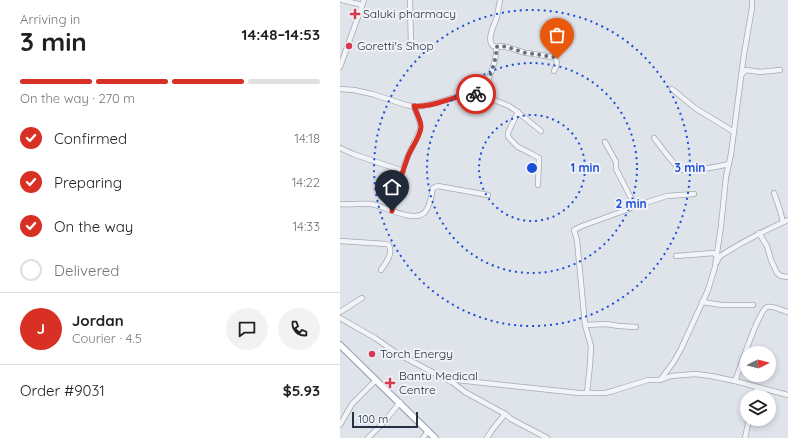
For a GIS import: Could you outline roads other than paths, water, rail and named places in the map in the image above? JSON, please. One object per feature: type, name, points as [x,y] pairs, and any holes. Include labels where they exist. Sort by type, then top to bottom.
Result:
[{"type":"main road","points":[[340,346],[400,402],[435,438]]},
{"type":"street","points":[[340,67],[363,2],[342,0]]},
{"type":"street","points":[[410,0],[411,46]]},
{"type":"street","points":[[500,0],[490,41],[493,46],[554,57],[557,59],[554,71]]},
{"type":"street","points":[[660,380],[677,357],[708,290],[718,256],[726,177],[734,132],[752,0]]},
{"type":"street","points":[[482,95],[491,73],[496,55],[496,47]]},
{"type":"street","points":[[742,74],[746,70],[764,72],[780,70]]},
{"type":"street","points":[[340,88],[372,94],[414,106],[423,106],[463,95],[482,95],[509,106],[541,131]]},
{"type":"street","points":[[672,89],[695,108],[734,132]]},
{"type":"street","points":[[392,211],[400,177],[420,130],[420,123],[414,106]]},
{"type":"street","points":[[518,112],[508,136],[518,147],[539,158],[538,185]]},
{"type":"street","points":[[654,138],[675,164],[682,170],[687,171],[729,164]]},
{"type":"street","points":[[605,142],[616,162],[616,169],[633,202],[632,207]]},
{"type":"street","points":[[340,148],[403,171]]},
{"type":"street","points":[[340,204],[373,204],[412,216],[421,215],[426,212],[433,188],[438,186],[488,195]]},
{"type":"street","points":[[718,256],[759,233],[786,221],[774,193]]},
{"type":"street","points":[[587,393],[591,346],[584,325],[577,240],[574,230],[632,207],[667,196],[694,194]]},
{"type":"street","points":[[759,233],[767,246],[777,273],[781,276],[788,277]]},
{"type":"street","points":[[340,241],[389,245],[389,256],[381,270]]},
{"type":"street","points":[[676,256],[714,253],[718,256]]},
{"type":"street","points":[[341,310],[362,298]]},
{"type":"street","points":[[702,302],[722,305],[752,305]]},
{"type":"street","points":[[735,381],[751,336],[765,308],[772,307],[788,312]]},
{"type":"street","points":[[340,318],[375,338],[398,354],[439,375],[457,380],[563,392],[605,393],[648,380],[660,380],[671,376],[695,374],[735,381],[788,395]]},
{"type":"street","points":[[584,325],[606,324],[636,327]]},
{"type":"street","points":[[439,375],[511,419],[547,438]]},
{"type":"street","points":[[340,425],[352,404],[376,380]]},
{"type":"street","points":[[368,438],[385,421],[400,402]]},
{"type":"street","points":[[487,438],[505,414]]},
{"type":"street","points":[[745,438],[748,426]]},
{"type":"street","points":[[423,438],[428,431]]},
{"type":"place","name":"Saluki pharmacy","points":[[355,14]]},
{"type":"place","name":"Goretti's Shop","points":[[349,46]]},
{"type":"place","name":"Torch Energy","points":[[372,354]]},
{"type":"place","name":"Bantu Medical Centre","points":[[390,383]]}]
